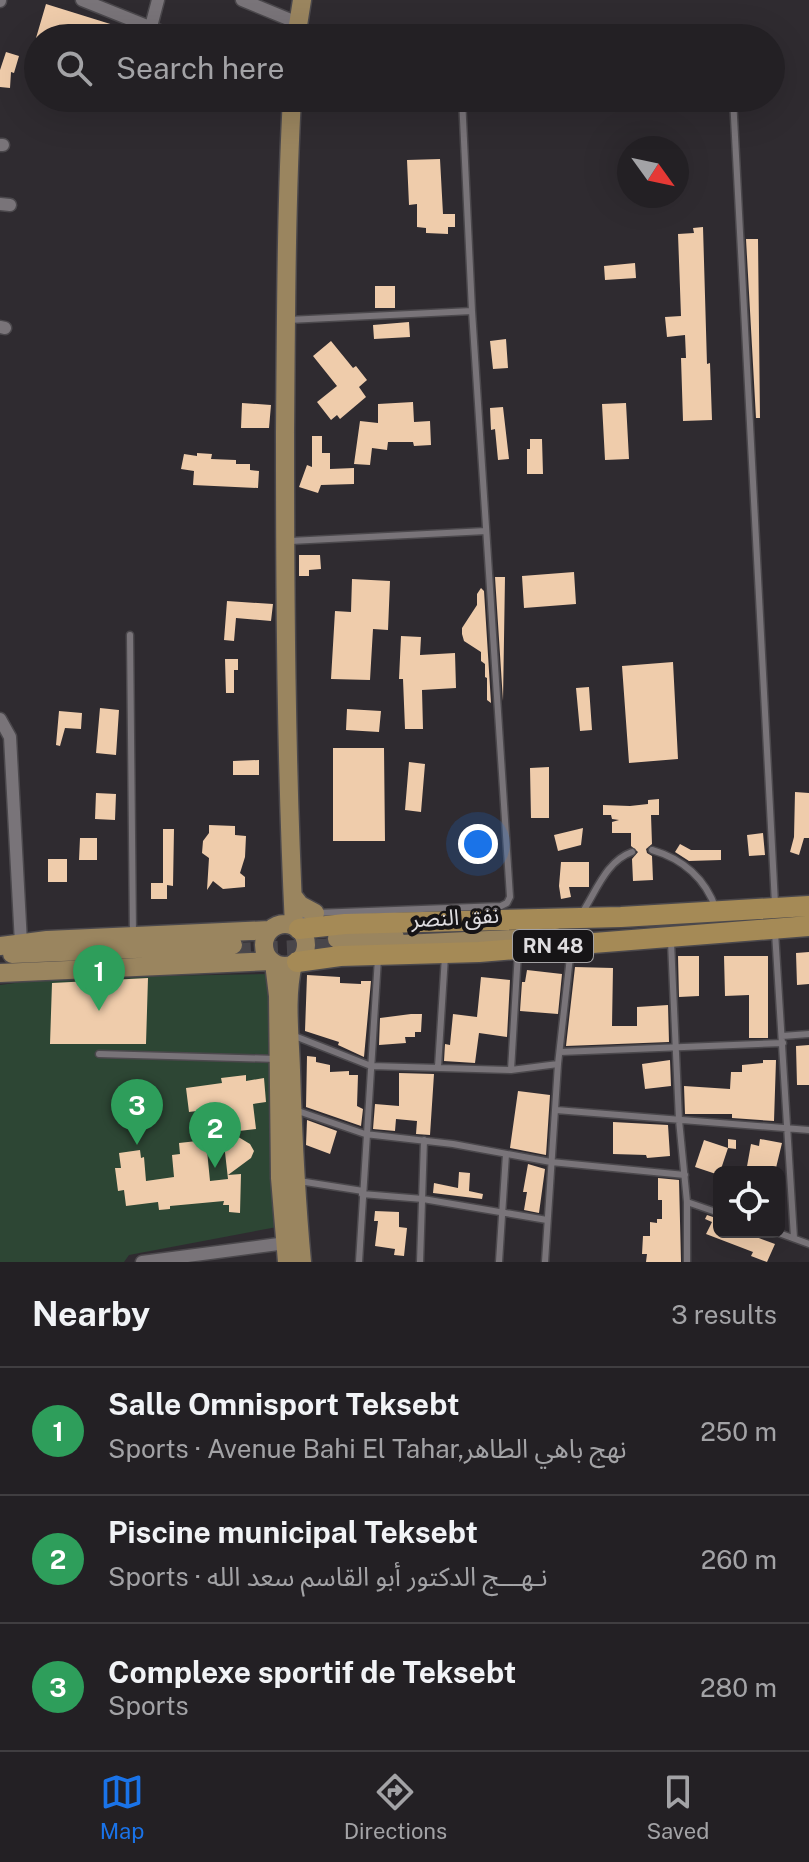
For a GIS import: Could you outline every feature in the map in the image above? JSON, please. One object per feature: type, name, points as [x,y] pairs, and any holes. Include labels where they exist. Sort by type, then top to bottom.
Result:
[{"type":"highway","name":"RN 48","points":[[287,927],[579,917],[720,922],[775,918],[809,906]]},
{"type":"highway","name":"RN 48","points":[[775,918],[809,926]]},
{"type":"highway","name":"RN 48","points":[[295,963],[340,956],[571,945],[671,935],[720,922]]},
{"type":"main road","points":[[298,24],[302,0]]},
{"type":"main road","points":[[287,927],[286,320],[292,112]]},
{"type":"main road","points":[[286,1253],[280,1178],[278,996],[272,962],[267,956],[264,942],[287,927],[293,896],[288,807]]},
{"type":"main road","points":[[293,896],[303,908],[315,913]]},
{"type":"main road","name":"نفق النصر","points":[[621,917],[604,923],[543,929],[338,943],[601,935],[622,940]]},
{"type":"main road","points":[[0,973],[272,962],[283,966],[295,963],[304,954],[306,943],[287,927]]},
{"type":"main road","name":"RN 48","points":[[0,946],[287,927]]},
{"type":"main road","points":[[0,954],[233,948],[0,963]]},
{"type":"main road","points":[[295,963],[289,989],[290,1034],[295,1180],[302,1262]]},
{"type":"street","points":[[82,0],[131,24]]},
{"type":"street","points":[[151,24],[158,0]]},
{"type":"street","points":[[242,0],[286,24]]},
{"type":"street","points":[[0,719],[10,737],[5,793],[21,943]]},
{"type":"street","points":[[142,1262],[286,1253]]},
{"type":"lane","points":[[287,927],[315,913],[501,906],[509,900],[463,112]]},
{"type":"lane","points":[[734,112],[794,1238]]},
{"type":"lane","points":[[286,320],[472,311]]},
{"type":"lane","points":[[285,541],[486,531]]},
{"type":"lane","points":[[130,635],[133,935]]},
{"type":"lane","points":[[652,850],[674,858],[693,872],[708,891],[720,922]]},
{"type":"lane","points":[[579,917],[609,870],[622,856],[632,852]]},
{"type":"lane","points":[[671,935],[679,1120],[687,1202],[687,1262]]},
{"type":"lane","points":[[545,1262],[558,1064],[571,945]]},
{"type":"lane","points":[[511,1070],[518,949]]},
{"type":"lane","points":[[438,1067],[445,953]]},
{"type":"lane","points":[[359,1262],[378,955]]},
{"type":"lane","points":[[290,1034],[371,1066],[511,1070],[558,1064]]},
{"type":"lane","points":[[560,1052],[676,1048],[809,1034]]},
{"type":"lane","points":[[99,1054],[277,1059]]},
{"type":"lane","points":[[292,1109],[365,1134],[424,1140],[551,1162],[685,1175]]},
{"type":"lane","points":[[556,1110],[809,1130]]},
{"type":"lane","points":[[420,1262],[424,1140]]},
{"type":"lane","points":[[499,1262],[506,1154]]},
{"type":"lane","points":[[295,1180],[500,1210],[547,1220]]},
{"type":"lane","points":[[687,1202],[713,1211]]},
{"type":"lane","points":[[785,1235],[809,1244]]},
{"type":"green space","points":[[269,974],[277,1227],[129,1255],[124,1262],[0,1262],[0,985],[52,978]]},
{"type":"building","points":[[46,4],[110,24],[40,24]]},
{"type":"building","points":[[6,52],[19,56],[14,73],[11,72],[10,88],[0,87],[0,70]]},
{"type":"building","points":[[440,159],[443,214],[455,214],[455,227],[448,227],[448,234],[426,233],[426,228],[417,227],[417,204],[409,205],[407,160]]},
{"type":"building","points":[[703,227],[712,420],[683,421],[681,358],[686,358],[685,335],[667,337],[665,317],[681,316],[678,234],[694,233],[693,228]]},
{"type":"building","points":[[746,239],[758,239],[760,418],[756,418]]},
{"type":"building","points":[[635,263],[636,278],[605,280],[604,266]]},
{"type":"building","points":[[375,286],[395,286],[395,308],[375,308]]},
{"type":"building","points":[[409,322],[410,337],[374,339],[373,325]]},
{"type":"building","points":[[506,339],[508,368],[493,369],[490,341]]},
{"type":"building","points":[[331,341],[367,380],[359,387],[366,397],[340,419],[337,415],[331,420],[317,402],[337,386],[313,356]]},
{"type":"building","points":[[413,402],[414,422],[430,421],[431,445],[388,442],[387,450],[372,448],[370,465],[354,464],[360,421],[378,423],[378,404]]},
{"type":"building","points":[[242,403],[271,405],[269,428],[241,428]]},
{"type":"building","points":[[626,403],[629,459],[605,460],[602,404]]},
{"type":"building","points":[[503,407],[509,459],[498,460],[490,408]]},
{"type":"building","points":[[312,436],[322,436],[322,453],[330,453],[330,469],[354,468],[354,484],[321,485],[318,493],[299,487],[307,465],[312,467]]},
{"type":"building","points":[[530,439],[542,439],[543,474],[527,474]]},
{"type":"building","points":[[197,453],[212,454],[211,459],[250,464],[250,470],[259,471],[258,488],[193,485],[194,471],[181,469],[184,454],[197,456]]},
{"type":"building","points":[[299,555],[320,555],[321,569],[309,570],[309,576],[299,576]]},
{"type":"building","points":[[574,572],[576,604],[524,608],[522,576]]},
{"type":"building","points":[[495,577],[505,577],[503,701]]},
{"type":"building","points":[[352,579],[390,581],[388,630],[373,629],[370,680],[331,679],[335,611],[351,612]]},
{"type":"building","points":[[481,588],[484,591],[491,703],[487,700],[487,678],[481,652],[464,641],[462,634],[462,628],[477,605],[477,594]]},
{"type":"building","points":[[227,601],[273,604],[271,621],[236,618],[234,641],[224,640]]},
{"type":"building","points":[[401,636],[421,637],[420,655],[455,653],[456,688],[422,690],[423,729],[405,729],[403,679],[399,679]]},
{"type":"building","points":[[225,659],[238,659],[238,670],[234,670],[234,693],[226,693]]},
{"type":"building","points":[[673,662],[678,759],[629,763],[622,666]]},
{"type":"building","points":[[589,687],[592,730],[580,731],[576,688]]},
{"type":"building","points":[[100,708],[119,710],[116,755],[96,753]]},
{"type":"building","points":[[347,709],[381,711],[379,732],[346,730]]},
{"type":"building","points":[[59,711],[82,713],[81,729],[65,728],[60,746],[56,745]]},
{"type":"building","points":[[333,748],[384,748],[385,841],[333,841]]},
{"type":"building","points":[[259,760],[259,775],[233,775],[233,761]]},
{"type":"building","points":[[409,762],[425,764],[421,812],[405,810]]},
{"type":"building","points":[[549,767],[549,818],[531,818],[530,768]]},
{"type":"building","points":[[795,792],[809,793],[809,838],[804,838],[799,855],[790,852],[794,837]]},
{"type":"building","points":[[96,793],[116,794],[115,820],[95,819]]},
{"type":"building","points":[[659,799],[659,815],[651,815],[652,844],[646,849],[652,856],[653,880],[633,881],[632,859],[638,852],[631,846],[631,833],[612,833],[612,822],[619,820],[603,815],[603,805],[630,806]]},
{"type":"building","points":[[209,825],[235,826],[235,835],[246,836],[240,873],[245,877],[245,887],[223,889],[213,881],[207,890],[209,858],[202,853]]},
{"type":"building","points":[[583,828],[581,845],[558,851],[554,835]]},
{"type":"building","points":[[163,829],[174,829],[173,886],[167,885],[167,899],[151,899],[151,883],[163,883]]},
{"type":"building","points":[[763,833],[765,855],[749,856],[747,835]]},
{"type":"building","points":[[80,838],[97,838],[97,860],[79,860]]},
{"type":"building","points":[[680,844],[691,850],[721,850],[721,860],[689,861],[675,852]]},
{"type":"building","points":[[48,859],[67,859],[67,882],[48,882]]},
{"type":"building","points":[[561,862],[589,862],[589,887],[569,887],[571,897],[561,899]]},
{"type":"building","points":[[809,952],[809,984],[797,985],[796,953]]},
{"type":"building","points":[[678,956],[699,956],[699,996],[679,997]]},
{"type":"building","points":[[724,956],[768,956],[768,1038],[749,1038],[749,995],[725,996]]},
{"type":"building","points":[[575,967],[613,968],[612,1026],[637,1026],[637,1007],[668,1005],[669,1042],[566,1046]]},
{"type":"building","points":[[527,970],[562,974],[558,1014],[520,1011],[522,982],[525,982]]},
{"type":"building","points":[[307,975],[340,977],[340,983],[371,981],[364,1057],[338,1045],[339,1042],[305,1031]]},
{"type":"building","points":[[481,977],[510,980],[507,1037],[479,1033],[475,1063],[444,1061],[445,1044],[450,1045],[453,1014],[477,1017]]},
{"type":"building","points":[[148,978],[146,1044],[50,1044],[52,983]]},
{"type":"building","points":[[422,1014],[421,1032],[415,1032],[415,1037],[405,1037],[406,1043],[379,1045],[380,1018]]},
{"type":"building","points":[[809,1045],[809,1085],[797,1085],[796,1046]]},
{"type":"building","points":[[307,1056],[330,1065],[330,1072],[349,1071],[349,1075],[358,1075],[357,1106],[363,1109],[361,1126],[306,1107]]},
{"type":"building","points":[[670,1060],[671,1086],[645,1089],[642,1064]]},
{"type":"building","points":[[763,1060],[776,1060],[774,1121],[732,1118],[732,1114],[685,1114],[684,1086],[730,1089],[731,1072],[742,1072],[742,1065],[763,1063]]},
{"type":"building","points":[[399,1073],[434,1074],[430,1135],[416,1134],[417,1121],[396,1119],[395,1131],[373,1129],[375,1104],[399,1106]]},
{"type":"building","points":[[246,1075],[246,1081],[264,1078],[266,1102],[253,1104],[256,1129],[230,1132],[250,1144],[254,1151],[251,1158],[228,1175],[241,1174],[240,1213],[229,1212],[229,1205],[223,1205],[224,1201],[170,1206],[170,1209],[159,1210],[158,1202],[126,1206],[124,1190],[118,1191],[115,1168],[121,1168],[119,1153],[140,1150],[141,1158],[144,1157],[146,1181],[174,1177],[172,1155],[180,1154],[179,1143],[206,1140],[210,1181],[228,1179],[220,1108],[189,1112],[186,1088],[222,1083],[221,1078]]},
{"type":"building","points":[[518,1091],[550,1095],[546,1155],[510,1148]]},
{"type":"building","points":[[307,1120],[337,1131],[330,1154],[306,1145]]},
{"type":"building","points":[[613,1122],[668,1125],[670,1156],[647,1158],[646,1155],[613,1154]]},
{"type":"building","points":[[728,1139],[736,1140],[736,1149],[728,1148]]},
{"type":"building","points":[[760,1139],[782,1143],[776,1166],[747,1166],[751,1144],[759,1146]]},
{"type":"building","points":[[704,1140],[728,1148],[722,1166],[713,1166],[713,1173],[695,1167]]},
{"type":"building","points":[[528,1164],[545,1169],[539,1213],[524,1210],[527,1192],[523,1192]]},
{"type":"building","points":[[459,1172],[470,1173],[469,1191],[483,1194],[482,1199],[433,1193],[434,1183],[458,1188]]},
{"type":"building","points":[[658,1178],[679,1180],[681,1262],[646,1262],[647,1254],[642,1254],[643,1236],[650,1236],[650,1222],[657,1223],[657,1219],[662,1219]]},
{"type":"building","points":[[375,1211],[399,1212],[399,1227],[407,1228],[404,1256],[394,1255],[395,1249],[375,1246],[378,1221],[374,1221]]},
{"type":"building","points":[[707,1215],[713,1217],[713,1237],[706,1234],[712,1222],[705,1219]]},
{"type":"building","points":[[716,1238],[759,1238],[775,1244],[767,1262],[751,1256],[753,1252]]},
{"type":"tunnel","points":[[233,952],[338,947]]},
{"type":"place","name":"Salle Omnisport Teksebt","points":[[99,1011]]},
{"type":"place","name":"Complexe sportif de Teksebt","points":[[137,1145]]},
{"type":"place","name":"Piscine municipal Teksebt","points":[[215,1168]]}]
